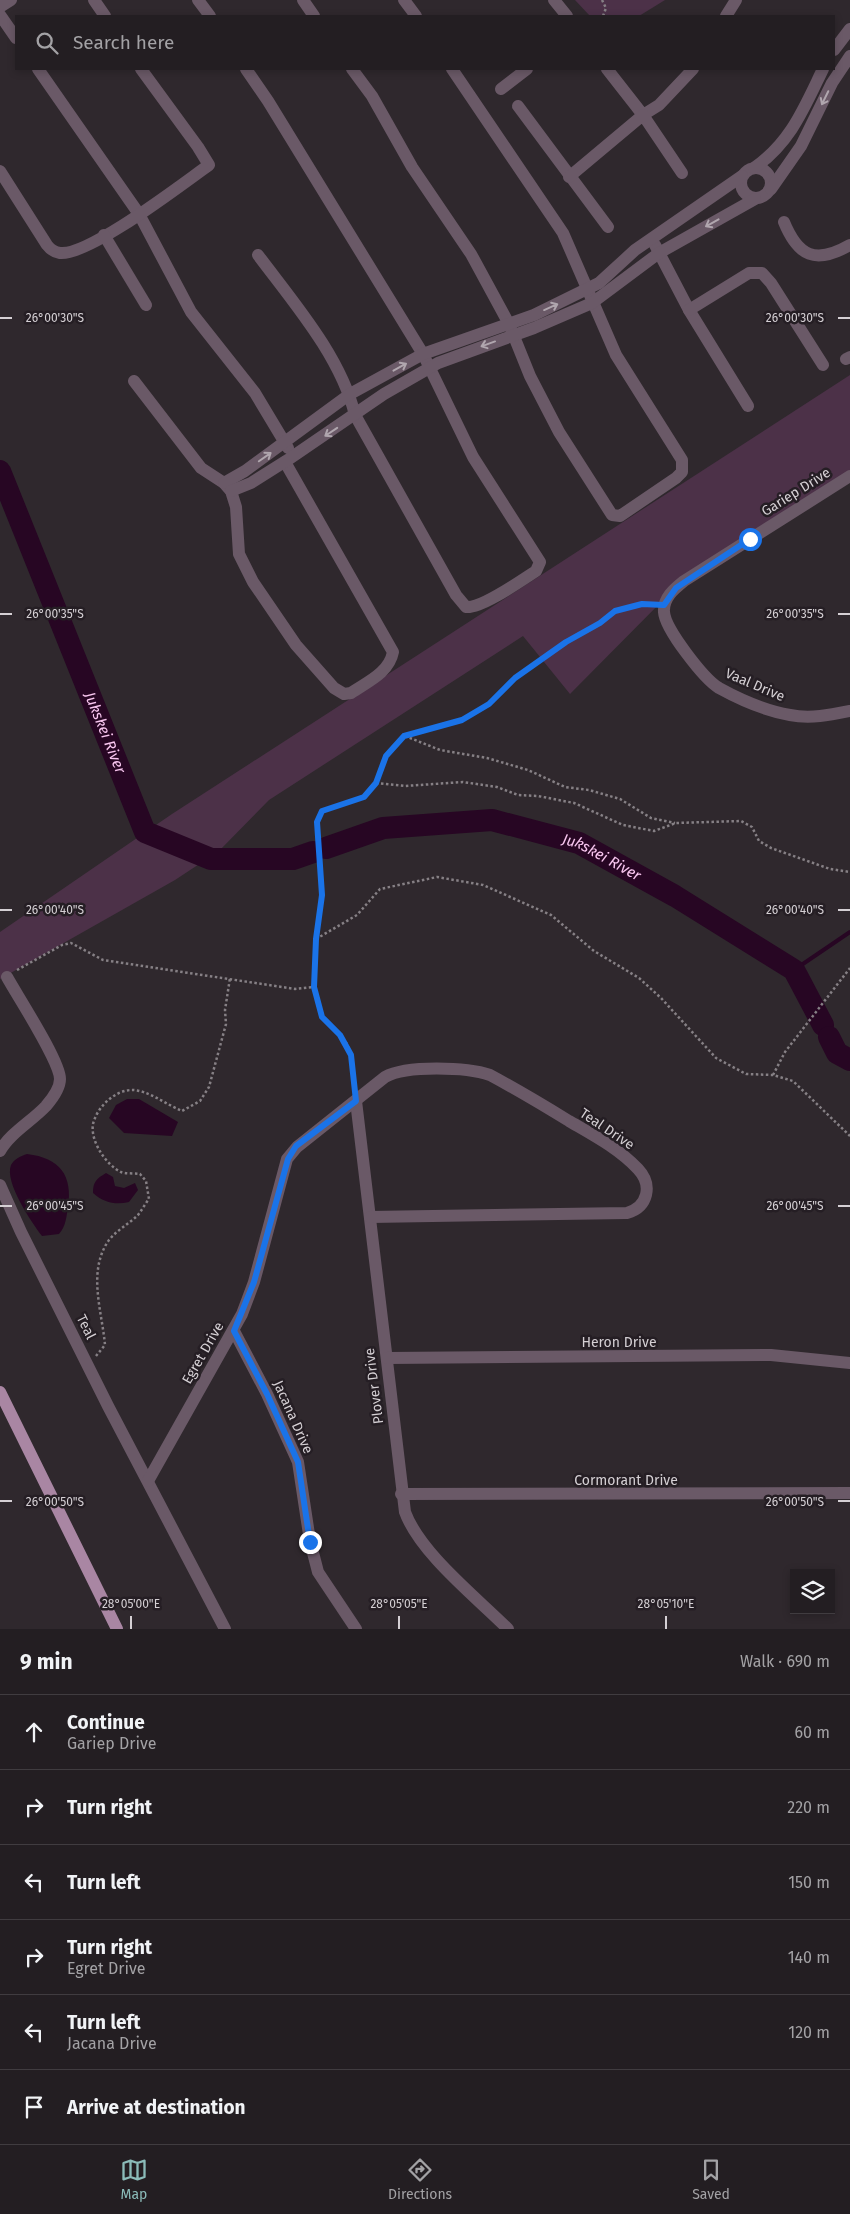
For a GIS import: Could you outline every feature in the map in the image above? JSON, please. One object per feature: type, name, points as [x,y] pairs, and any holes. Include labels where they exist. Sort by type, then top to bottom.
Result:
[{"type":"main road","points":[[0,1392],[117,1629]]},
{"type":"street","points":[[0,7],[11,0]]},
{"type":"street","points":[[94,0],[104,15]]},
{"type":"street","points":[[198,0],[209,15]]},
{"type":"street","points":[[303,0],[313,15]]},
{"type":"street","points":[[404,0],[415,15]]},
{"type":"street","points":[[554,0],[566,15]]},
{"type":"street","points":[[727,15],[736,0]]},
{"type":"street","points":[[0,15],[15,37]]},
{"type":"street","points":[[835,49],[850,29]]},
{"type":"street","points":[[228,487],[350,394],[423,354],[511,329],[534,328],[592,303],[659,253],[755,199],[765,196],[801,146],[832,83],[850,56]]},
{"type":"street","points":[[39,70],[139,214],[192,312],[255,393],[285,443],[289,459],[393,652],[386,668],[351,693],[344,694],[334,688],[296,645],[253,582],[239,554],[236,507],[228,487],[201,468],[134,381]]},
{"type":"street","points":[[0,171],[51,250],[68,252],[82,248],[139,214],[209,166],[198,147],[142,70]]},
{"type":"street","points":[[247,70],[268,100],[423,354],[473,457],[540,562],[536,571],[478,605],[472,608],[466,607],[456,595],[355,415],[350,394],[315,332],[258,255]]},
{"type":"street","points":[[353,70],[372,96],[412,167],[471,254],[511,329],[530,376],[559,432],[612,515],[620,516],[676,478],[682,472],[682,460],[616,355],[562,233],[453,70]]},
{"type":"street","points":[[501,90],[527,70]]},
{"type":"street","points":[[608,70],[643,115],[682,172]]},
{"type":"street","points":[[569,177],[643,115],[659,105],[692,70]]},
{"type":"street","points":[[228,487],[251,483],[429,367],[511,329],[534,315],[598,284],[626,257],[772,156],[786,140],[822,70]]},
{"type":"street","points":[[518,106],[608,227]]},
{"type":"street","points":[[754,168],[765,170],[769,174],[771,189]]},
{"type":"street","points":[[742,176],[741,182],[744,193],[755,199]]},
{"type":"street","points":[[784,222],[794,244],[800,250],[810,254],[836,253],[850,245]]},
{"type":"street","points":[[104,235],[146,305]]},
{"type":"street","points":[[652,239],[689,310],[748,406]]},
{"type":"street","points":[[689,310],[749,273],[762,273],[771,283],[822,365]]},
{"type":"street","name":"Gariep Drive","points":[[664,605],[672,592],[684,582],[850,476]]},
{"type":"street","name":"Vaal Drive","points":[[664,605],[665,619],[690,659],[703,676],[719,688],[789,715],[817,716],[850,711]]},
{"type":"street","points":[[0,1151],[15,1134],[48,1104],[59,1087],[60,1079],[55,1060],[7,977]]},
{"type":"street","name":"Teal Drive","points":[[356,1101],[395,1072],[410,1070],[482,1072],[603,1141],[638,1169],[647,1187],[643,1204],[639,1208],[627,1213],[370,1217]]},
{"type":"street","name":"Plover Drive","points":[[356,1101],[387,1358],[401,1494],[410,1524],[419,1539],[508,1629]]},
{"type":"street","name":"Egret Drive","points":[[148,1481],[234,1331],[254,1282],[288,1159],[296,1146],[356,1101]]},
{"type":"street","name":"Teal","points":[[0,1185],[21,1232],[148,1481]]},
{"type":"street","name":"Jacana Drive","points":[[234,1331],[267,1394],[298,1462],[308,1533],[318,1572],[356,1629]]},
{"type":"street","name":"Heron Drive","points":[[387,1358],[771,1355],[850,1363]]},
{"type":"street","points":[[148,1481],[225,1629]]},
{"type":"street","name":"Cormorant Drive","points":[[401,1494],[850,1493]]},
{"type":"path","points":[[602,0],[606,8],[603,15]]},
{"type":"path","points":[[356,1101],[351,1055],[340,1035],[322,1017],[314,987],[316,939],[322,895],[317,822],[322,811],[364,797],[376,783],[386,756],[404,736],[462,720],[469,716],[489,704],[515,678],[566,642],[600,623],[615,611],[642,604],[664,605]]},
{"type":"path","points":[[404,736],[440,750],[487,758],[528,770],[565,788],[589,790],[620,798],[651,818],[676,823],[741,821],[752,827],[759,841],[771,848],[830,869],[850,872]]},
{"type":"path","points":[[376,783],[405,786],[463,782],[497,787],[518,795],[538,796],[574,803],[623,825],[654,831],[676,823]]},
{"type":"path","points":[[316,939],[357,915],[380,890],[437,877],[483,885],[551,915],[594,951],[639,978],[661,998],[716,1058],[746,1074],[774,1075],[793,1081],[850,1136]]},
{"type":"path","points":[[7,977],[52,950],[71,943],[103,960],[295,989],[314,987]]},
{"type":"path","points":[[774,1075],[785,1052],[850,968]]},
{"type":"path","points":[[88,1365],[105,1346],[97,1295],[101,1255],[110,1240],[138,1214],[149,1198],[146,1182],[140,1174],[123,1173],[111,1166],[96,1141],[93,1124],[104,1105],[115,1094],[132,1090],[150,1095],[182,1111],[200,1101],[209,1087],[226,1024],[225,1010],[230,978]]},
{"type":"shaded area","points":[[575,0],[665,0],[641,15],[589,15]]},
{"type":"shaded area","points":[[850,375],[850,477],[672,591],[570,694],[523,636],[269,800],[219,851],[175,880],[0,979],[0,932],[172,814]]},
{"type":"shaded area","points":[[127,1099],[139,1099],[178,1122],[172,1136],[124,1133],[109,1118],[116,1105]]},
{"type":"shaded area","points":[[27,1154],[48,1159],[62,1170],[66,1177],[69,1196],[68,1208],[64,1225],[59,1234],[42,1236],[15,1192],[11,1181],[11,1165],[16,1159]]},
{"type":"shaded area","points":[[106,1173],[113,1177],[115,1186],[124,1188],[135,1183],[138,1190],[129,1202],[110,1202],[101,1199],[93,1193],[96,1181]]},
{"type":"waterway","name":"Jukskei River","points":[[0,471],[145,832],[211,859],[293,859],[313,852]]},
{"type":"waterway","name":"Jukskei River","points":[[326,848],[383,828],[492,820],[579,843],[675,896],[794,970],[823,1025]]},
{"type":"waterway","points":[[794,970],[850,932]]},
{"type":"waterway","name":"Jukskei River","points":[[829,1037],[837,1053],[850,1060]]},
{"type":"route","points":[[310,1542],[298,1462],[267,1394],[234,1331],[254,1282],[282,1174],[288,1159],[296,1146],[356,1101],[351,1055],[347,1044],[322,1017],[314,987],[316,939],[322,895],[317,822],[322,811],[364,797],[376,783],[386,756],[404,736],[429,727],[462,720],[489,704],[515,678],[566,642],[600,623],[615,611],[642,604],[664,605],[676,588],[750,539]]}]
